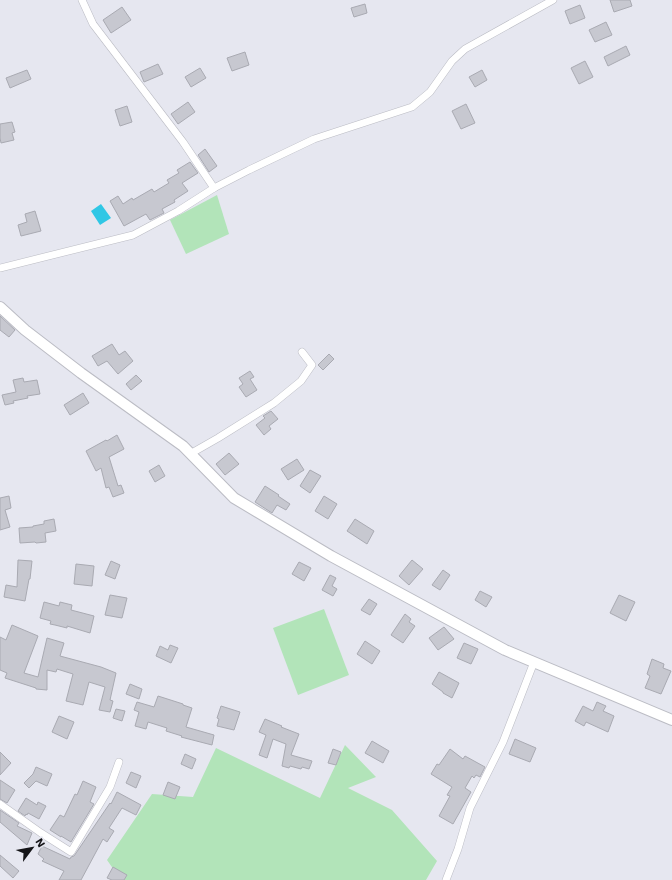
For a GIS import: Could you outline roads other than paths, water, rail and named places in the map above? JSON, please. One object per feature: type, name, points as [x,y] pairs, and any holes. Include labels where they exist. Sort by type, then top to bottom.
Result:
[{"type":"street","points":[[82,0],[93,24],[182,142],[214,188]]},
{"type":"street","points":[[0,268],[133,235],[178,211],[214,188],[248,170],[314,139],[412,107],[430,92],[452,61],[465,49],[553,0]]},
{"type":"street","points":[[0,307],[25,330],[81,373],[183,446],[234,498],[331,556],[505,650],[672,720]]},
{"type":"street","points":[[190,454],[268,406],[301,381],[312,365],[302,352]]},
{"type":"street","points":[[446,880],[458,849],[470,808],[502,742],[534,662]]},
{"type":"street","points":[[0,804],[40,833],[71,852],[110,787],[119,762]]},
{"type":"water","points":[[101,204],[111,218],[100,225],[91,211]]}]
